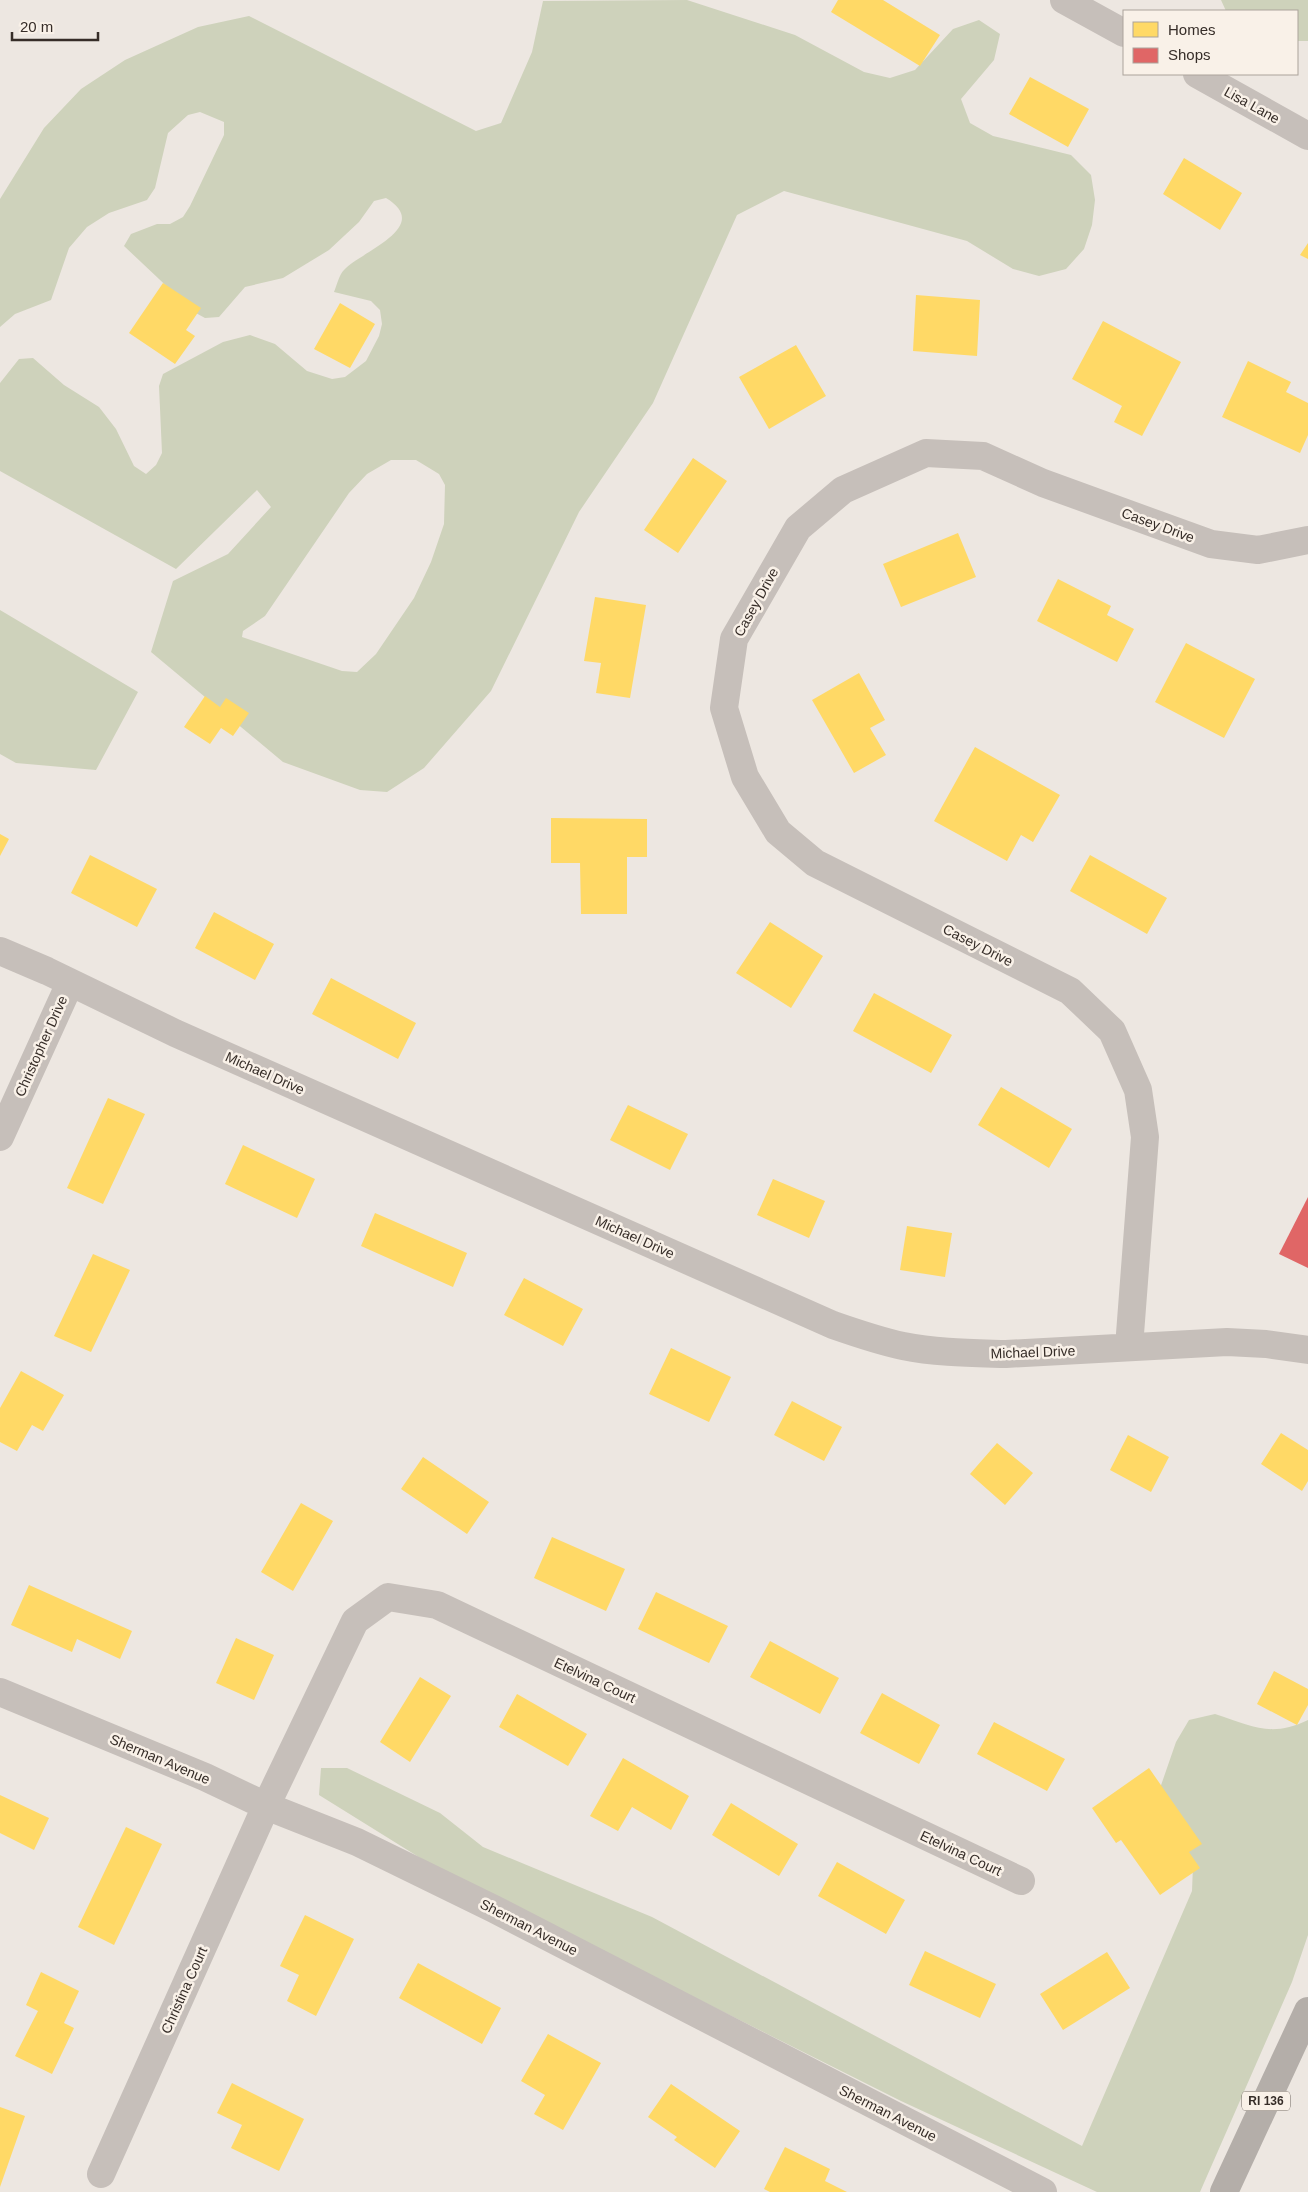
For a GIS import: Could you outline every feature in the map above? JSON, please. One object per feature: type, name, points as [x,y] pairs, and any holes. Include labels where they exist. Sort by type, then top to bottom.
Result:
[{"type":"main road","name":"RI 136","points":[[1224,2192],[1308,2011]]},
{"type":"street","points":[[1064,0],[1123,33]]},
{"type":"street","name":"Lisa Lane","points":[[1199,75],[1308,136]]},
{"type":"street","name":"Casey Drive","points":[[1129,1347],[1145,1137],[1138,1090],[1112,1031],[1070,991],[815,863],[778,832],[744,777],[724,708],[734,639],[798,528],[842,490],[926,453],[983,456],[1043,483],[1212,544],[1258,550],[1308,540]]},
{"type":"street","name":"Michael Drive","points":[[0,951],[184,1037],[833,1325],[902,1346],[970,1353],[1006,1354],[1227,1342],[1266,1344],[1308,1350]]},
{"type":"street","name":"Christopher Drive","points":[[0,1136],[70,983]]},
{"type":"street","name":"Etelvina Court","points":[[266,1806],[355,1622],[388,1597],[436,1605],[1021,1881]]},
{"type":"street","name":"Sherman Avenue","points":[[0,1692],[205,1777],[266,1806],[358,1842],[494,1909],[1043,2192]]},
{"type":"street","name":"Christina Court","points":[[101,2174],[266,1806]]},
{"type":"green space","points":[[687,0],[795,35],[864,72],[890,78],[915,70],[953,29],[979,20],[1000,34],[994,60],[961,99],[970,123],[993,136],[1071,155],[1091,175],[1095,200],[1092,225],[1084,249],[1066,269],[1039,276],[1013,269],[967,241],[784,191],[737,215],[653,403],[579,512],[491,691],[424,768],[387,792],[360,790],[283,762],[151,652],[173,581],[228,554],[271,507],[257,490],[176,569],[0,471],[0,383],[19,359],[33,358],[64,385],[99,407],[116,429],[134,466],[146,474],[156,465],[162,453],[159,386],[163,374],[223,342],[250,335],[275,344],[307,371],[332,379],[345,377],[366,361],[379,336],[382,324],[380,310],[371,301],[334,292],[339,277],[344,270],[389,238],[398,229],[402,219],[399,209],[386,198],[374,201],[359,222],[329,250],[283,278],[245,287],[219,317],[205,318],[194,312],[124,246],[131,234],[157,224],[170,224],[183,217],[190,206],[224,135],[224,122],[200,112],[188,115],[168,133],[155,188],[147,200],[109,213],[87,227],[69,248],[51,300],[15,314],[0,327],[0,199],[44,128],[81,89],[125,60],[198,27],[249,16],[476,131],[501,123],[532,52],[543,1]],"holes":[[[391,460],[416,460],[439,474],[445,485],[444,524],[431,562],[414,598],[376,654],[357,672],[342,671],[242,637],[243,631],[265,616],[349,493],[367,474]]]},
{"type":"green space","points":[[1221,0],[1308,0],[1308,41],[1298,41],[1298,10],[1226,10]]},
{"type":"green space","points":[[0,610],[138,692],[96,770],[16,763],[0,754]]},
{"type":"green space","points":[[1215,1714],[1251,1726],[1272,1729],[1295,1725],[1308,1720],[1308,1935],[1292,1982],[1200,2192],[1097,2192],[901,2101],[438,1869],[319,1795],[321,1768],[347,1768],[440,1813],[483,1847],[652,1917],[1082,2146],[1192,1891],[1193,1865],[1158,1794],[1176,1742],[1189,1720]]},
{"type":"building: Homes","points":[[838,0],[883,0],[940,35],[920,66],[831,12]]},
{"type":"building: Homes","points":[[1030,77],[1089,109],[1068,147],[1009,114]]},
{"type":"building: Homes","points":[[1184,158],[1242,193],[1220,230],[1163,194]]},
{"type":"building: Homes","points":[[1308,243],[1308,259],[1300,255]]},
{"type":"building: Homes","points":[[163,283],[201,308],[186,330],[195,336],[175,364],[129,333]]},
{"type":"building: Homes","points":[[916,295],[980,300],[977,356],[913,351]]},
{"type":"building: Homes","points":[[340,303],[375,324],[350,368],[314,349]]},
{"type":"building: Homes","points":[[1103,321],[1181,362],[1142,436],[1114,422],[1122,406],[1072,379]]},
{"type":"building: Homes","points":[[796,345],[826,396],[769,429],[739,377]]},
{"type":"building: Homes","points":[[1248,361],[1291,382],[1286,392],[1308,403],[1308,435],[1300,453],[1222,417]]},
{"type":"building: Homes","points":[[693,458],[727,481],[678,553],[644,530]]},
{"type":"building: Homes","points":[[958,533],[976,577],[901,607],[883,564]]},
{"type":"building: Homes","points":[[1058,579],[1111,606],[1107,615],[1134,629],[1117,662],[1037,621]]},
{"type":"building: Homes","points":[[595,597],[646,605],[630,698],[596,693],[601,663],[584,661]]},
{"type":"building: Homes","points":[[1186,643],[1255,679],[1224,738],[1155,702]]},
{"type":"building: Homes","points":[[859,673],[885,720],[870,728],[886,755],[854,773],[812,700]]},
{"type":"building: Homes","points":[[205,696],[220,707],[226,698],[249,713],[233,736],[221,728],[210,744],[184,727]]},
{"type":"building: Homes","points":[[975,747],[1060,795],[1033,842],[1021,835],[1007,861],[934,821]]},
{"type":"building: Homes","points":[[551,818],[647,819],[647,857],[627,857],[627,914],[581,914],[580,863],[551,863]]},
{"type":"building: Homes","points":[[0,834],[9,839],[0,856]]},
{"type":"building: Homes","points":[[90,855],[157,889],[137,927],[71,893]]},
{"type":"building: Homes","points":[[1090,855],[1167,898],[1147,934],[1070,891]]},
{"type":"building: Homes","points":[[214,912],[274,944],[255,980],[195,948]]},
{"type":"building: Homes","points":[[770,922],[823,956],[791,1008],[736,973]]},
{"type":"building: Homes","points":[[331,978],[416,1023],[398,1059],[312,1014]]},
{"type":"building: Homes","points":[[874,993],[952,1035],[931,1073],[853,1031]]},
{"type":"building: Homes","points":[[1001,1087],[1072,1129],[1049,1168],[978,1125]]},
{"type":"building: Homes","points":[[108,1098],[145,1114],[103,1204],[67,1188]]},
{"type":"building: Homes","points":[[628,1105],[688,1134],[670,1170],[610,1140]]},
{"type":"building: Homes","points":[[243,1145],[315,1179],[297,1218],[225,1184]]},
{"type":"building: Homes","points":[[773,1179],[825,1201],[809,1238],[757,1215]]},
{"type":"building: Homes","points":[[375,1213],[467,1253],[453,1287],[361,1246]]},
{"type":"building: Homes","points":[[907,1226],[952,1233],[945,1277],[900,1270]]},
{"type":"building: Homes","points":[[93,1254],[130,1270],[91,1352],[54,1336]]},
{"type":"building: Homes","points":[[524,1278],[583,1309],[563,1346],[504,1315]]},
{"type":"building: Homes","points":[[671,1348],[731,1377],[709,1422],[649,1394]]},
{"type":"building: Homes","points":[[21,1371],[64,1395],[43,1431],[32,1425],[17,1451],[0,1442],[0,1408]]},
{"type":"building: Homes","points":[[792,1401],[842,1427],[824,1461],[774,1435]]},
{"type":"building: Homes","points":[[1281,1433],[1308,1450],[1308,1481],[1302,1491],[1261,1464]]},
{"type":"building: Homes","points":[[1128,1435],[1169,1457],[1151,1492],[1110,1470]]},
{"type":"building: Homes","points":[[997,1443],[1033,1473],[1005,1505],[970,1474]]},
{"type":"building: Homes","points":[[423,1457],[489,1502],[467,1534],[401,1489]]},
{"type":"building: Homes","points":[[301,1503],[333,1521],[293,1591],[261,1572]]},
{"type":"building: Homes","points":[[552,1537],[625,1569],[606,1611],[534,1578]]},
{"type":"building: Homes","points":[[29,1585],[132,1631],[120,1659],[77,1639],[72,1652],[11,1625]]},
{"type":"building: Homes","points":[[656,1592],[728,1626],[709,1663],[638,1629]]},
{"type":"building: Homes","points":[[236,1638],[274,1655],[254,1700],[216,1683]]},
{"type":"building: Homes","points":[[770,1641],[839,1678],[820,1714],[750,1677]]},
{"type":"building: Homes","points":[[1274,1671],[1308,1689],[1308,1705],[1297,1725],[1257,1704]]},
{"type":"building: Homes","points":[[420,1677],[451,1696],[410,1762],[380,1742]]},
{"type":"building: Homes","points":[[882,1693],[940,1725],[919,1764],[860,1733]]},
{"type":"building: Homes","points":[[517,1694],[587,1734],[568,1766],[499,1727]]},
{"type":"building: Homes","points":[[994,1722],[1065,1759],[1047,1791],[977,1754]]},
{"type":"building: Homes","points":[[623,1758],[689,1796],[671,1830],[632,1807],[618,1831],[590,1816]]},
{"type":"building: Homes","points":[[1149,1768],[1202,1844],[1189,1852],[1200,1868],[1160,1895],[1121,1840],[1116,1843],[1092,1808]]},
{"type":"building: Homes","points":[[0,1795],[49,1818],[34,1850],[0,1833]]},
{"type":"building: Homes","points":[[731,1803],[798,1844],[779,1876],[712,1835]]},
{"type":"building: Homes","points":[[126,1827],[162,1844],[114,1945],[78,1927]]},
{"type":"building: Homes","points":[[837,1862],[905,1900],[886,1934],[818,1896]]},
{"type":"building: Homes","points":[[305,1915],[354,1939],[316,2016],[287,2001],[299,1975],[280,1966]]},
{"type":"building: Homes","points":[[925,1951],[996,1984],[980,2018],[909,1985]]},
{"type":"building: Homes","points":[[1107,1952],[1130,1988],[1063,2030],[1040,1994]]},
{"type":"building: Homes","points":[[418,1963],[501,2008],[482,2044],[399,1998]]},
{"type":"building: Homes","points":[[41,1972],[79,1991],[64,2023],[74,2028],[52,2074],[15,2056],[38,2011],[26,2005]]},
{"type":"building: Homes","points":[[548,2034],[601,2063],[563,2130],[534,2114],[545,2095],[521,2081]]},
{"type":"building: Homes","points":[[232,2083],[304,2119],[279,2171],[231,2148],[242,2125],[217,2113]]},
{"type":"building: Homes","points":[[671,2084],[740,2131],[715,2168],[674,2140],[677,2137],[648,2117]]},
{"type":"building: Homes","points":[[0,2107],[25,2116],[0,2187]]},
{"type":"building: Homes","points":[[785,2147],[830,2169],[825,2181],[847,2192],[770,2192],[764,2189]]},
{"type":"building: Shops","points":[[1308,1197],[1308,1268],[1279,1254]]}]
